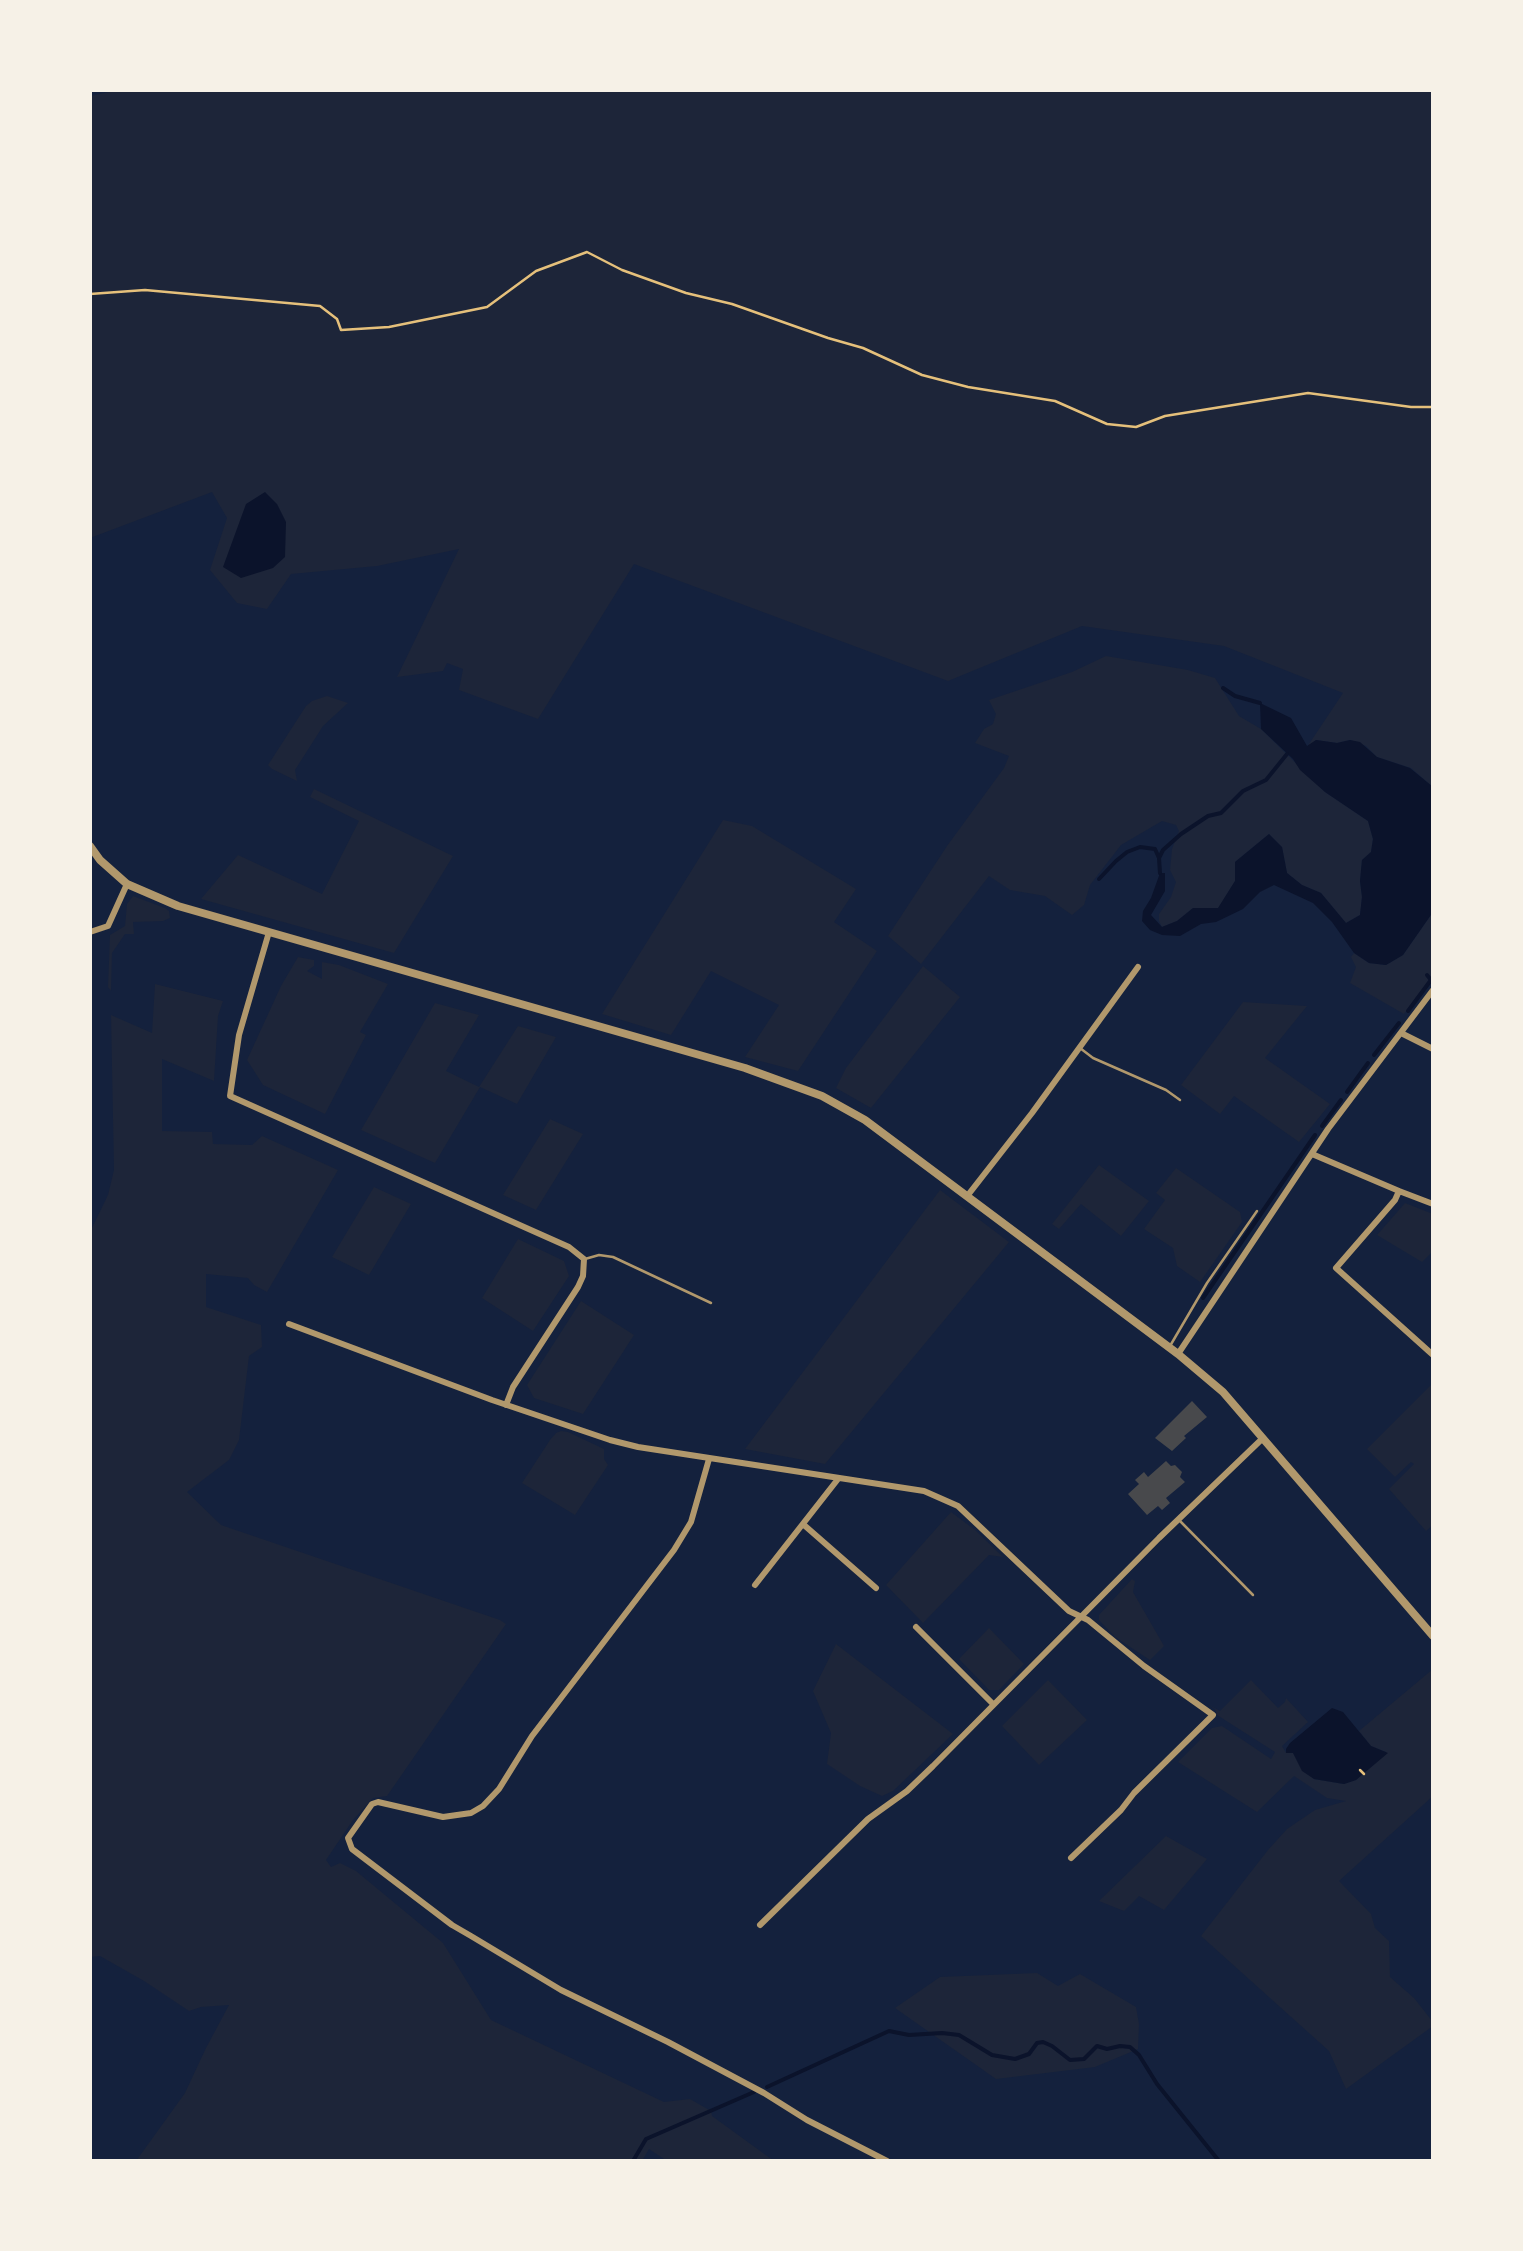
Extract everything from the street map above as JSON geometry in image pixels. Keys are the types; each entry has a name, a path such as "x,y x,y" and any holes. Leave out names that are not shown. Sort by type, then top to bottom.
{"street":[{"path":"90,846 127,884 178,906 745,1068 804,1088 866,1120 1169,1347 1223,1392 1433,1636"},
{"path":"90,932 108,926 127,884"},
{"path":"269,932 239,1036 230,1096 570,1246 584,1259 584,1276 513,1387 506,1405"},
{"path":"968,1195 1138,967"},
{"path":"1178,1354 1312,1154 1433,990"},
{"path":"1400,1033 1433,1049"},
{"path":"1312,1154 1433,1204"},
{"path":"1399,1191 1336,1268 1433,1354"},
{"path":"289,1324 506,1405 638,1448 924,1492 958,1506 1069,1610 1213,1715 1070,1858"},
{"path":"760,1925 868,1820 907,1791 1263,1438"},
{"path":"709,1458 691,1522 674,1550 483,1806 471,1813 444,1817 378,1802 372,1804 348,1838 352,1849 452,1925 561,1990 684,2050 887,2161"},
{"path":"755,1585 839,1478"},
{"path":"804,1525 876,1588"},
{"path":"916,1627 993,1704"}],"lane":[{"path":"1078,1048 1180,1100"},
{"path":"1169,1347 1207,1282 1257,1212"},
{"path":"584,1259 614,1257 711,1303"},
{"path":"1178,1520 1252,1595"}],"path":[{"path":"90,294 145,290 320,306 337,319 341,330 389,327 487,307 536,271 587,252 686,294 732,304 863,348 922,375 1055,401 1106,424 1136,428 1165,416 1308,393 1433,407"}],"shaded area":[{"path":"119,90 1433,90 1433,787 1411,768 1377,757 1366,746 1350,740 1316,740 1307,747 1343,693 1224,646 1082,626 948,681 634,564 538,719 459,690 463,669 447,663 443,671 397,677 459,549 377,566 291,574 267,609 237,603 210,570 227,518 212,492 90,538 90,96"},
{"path":"265,492 286,522 285,557 273,568 241,578 223,567 246,504"},
{"path":"1106,656 1215,678 1239,716 1261,729 1325,792 1368,821 1373,839 1371,852 1362,860 1360,915 1346,923 1321,893 1287,873 1282,847 1269,834 1235,862 1235,881 1218,909 1193,908 1162,927 1159,914 1176,882 1170,870 1179,831 1176,825 1162,821 1121,845 1090,885 1084,905 1072,915 1045,896 1010,890 989,876 921,964 888,936 1004,768 1009,756 975,743 984,729 993,724 996,714 989,700 1072,672"},
{"path":"327,696 348,703 323,726 295,770 297,781 272,769 268,765 306,706"},
{"path":"1260,703 1291,718 1307,746 1316,740 1360,742 1377,757 1410,768 1433,787 1433,912 1403,955 1386,965 1369,963 1354,953 1313,903 1274,885 1260,892 1243,909 1180,936 1162,935 1142,921 1160,873 1165,873 1165,891 1151,915 1162,927 1193,908 1218,908 1235,881 1235,862 1269,834 1282,847 1287,873 1321,893 1346,923 1360,915 1362,860 1371,852 1373,839 1368,821 1325,792 1261,729"},
{"path":"314,789 453,856 394,953 201,899 238,855 322,894 359,821 310,797"},
{"path":"723,820 752,826 856,889 834,922 877,951 798,1071 745,1057 779,1005 711,971 671,1035 602,1014"},
{"path":"133,896 165,908 170,918 133,922 134,934 125,934 112,953 111,991 110,935 125,926 127,904"},
{"path":"1433,912 1432,976 1404,1014 1350,983 1356,967 1351,957 1354,953 1369,963 1386,965 1403,955"},
{"path":"298,957 314,960 314,966 307,971 322,979 322,962 388,984 360,1032 366,1035 325,1114 263,1085 247,1060"},
{"path":"923,966 960,997 871,1108 836,1088 846,1068"},
{"path":"155,984 223,1001 218,1016 214,1081 162,1059 162,1131 212,1132 213,1144 252,1145 262,1136 338,1170 267,1292 248,1278 206,1274 206,1307 261,1325 262,1347 249,1356 239,1440 229,1460 187,1492 221,1525 506,1624 387,1796 373,1798 326,1860 331,1867 340,1863 356,1871 443,1943 491,2020 664,2102 690,2099 774,2161 667,2161 649,2149 642,2161 136,2161 185,2093 229,2005 189,2011 100,1956 90,1957 90,1232 108,1195 114,1170 111,1015 152,1033"},
{"path":"1243,1002 1307,1006 1265,1058 1330,1104 1299,1142 1234,1096 1220,1114 1181,1085"},
{"path":"435,1003 479,1015 446,1071 479,1087 518,1026 556,1037 517,1104 480,1087 435,1163 361,1130"},
{"path":"550,1119 583,1134 536,1210 503,1195"},
{"path":"1099,1165 1149,1201 1121,1236 1081,1204 1059,1229 1052,1224"},
{"path":"1176,1168 1240,1212 1242,1222 1200,1282 1177,1266 1173,1248 1144,1229 1165,1200 1156,1193"},
{"path":"374,1187 411,1204 369,1275 332,1257"},
{"path":"940,1190 1009,1242 825,1464 745,1449"},
{"path":"1405,1203 1433,1214 1433,1251 1422,1262 1377,1235"},
{"path":"518,1239 564,1261 569,1276 533,1331 482,1298"},
{"path":"581,1301 634,1335 583,1414 534,1398 527,1385"},
{"path":"1433,1383 1433,1525 1426,1531 1389,1489 1414,1464 1411,1462 1395,1477 1367,1449"},
{"path":"561,1431 604,1449 608,1465 575,1515 522,1483 550,1440"},
{"path":"951,1512 1003,1557 989,1555 923,1623 886,1585"},
{"path":"1132,1579 1133,1592 1164,1646 1150,1660 1115,1637 1099,1620 1099,1615"},
{"path":"989,1628 1024,1664 999,1690 989,1690 959,1659"},
{"path":"836,1644 953,1734 893,1791 882,1796 827,1764 831,1733 813,1691"},
{"path":"1433,1669 1433,1796 1339,1881 1371,1914 1375,1928 1389,1941 1390,1977 1414,1998 1433,2026 1346,2089 1329,2051 1201,1936 1287,1829 1315,1810 1346,1801 1327,1798 1294,1776 1257,1812 1178,1762 1212,1728 1222,1726 1271,1759 1275,1752 1217,1715 1207,1704 1220,1711 1251,1680 1278,1708 1286,1698 1308,1722 1282,1746 1286,1753 1293,1753 1314,1779 1344,1784 1356,1780 1386,1752 1371,1746 1359,1731"},
{"path":"1048,1680 1087,1720 1039,1765 1002,1726"},
{"path":"1332,1708 1343,1712 1371,1746 1388,1753 1356,1780 1344,1784 1314,1779 1302,1771 1293,1753 1286,1753 1290,1743"},
{"path":"1166,1836 1207,1859 1164,1910 1139,1896 1124,1911 1099,1901"},
{"path":"1037,1973 1058,1986 1080,1974 1136,2007 1138,2049 1095,2067 996,2079 895,2008 940,1977"}],"building":[{"path":"1192,1401 1207,1417 1172,1451 1155,1438"},
{"path":"1166,1461 1182,1472 1180,1477 1185,1482 1166,1498 1170,1503 1162,1510 1158,1506 1147,1515 1128,1494 1139,1484 1135,1480 1144,1472 1148,1477"}],"waterway":[{"path":"1223,688 1260,703"},
{"path":"1159,858 1181,834 1208,816 1221,813 1243,791 1266,780 1287,754"},
{"path":"1099,879 1127,852 1140,847 1155,849 1160,873"},
{"path":"1408,1011 1431,980 1427,975"},
{"path":"1374,1055 1399,1023"},
{"path":"1347,1092 1368,1063"},
{"path":"1322,1126 1341,1100"},
{"path":"1203,1298 1315,1135"},
{"path":"767,2087 889,2031 959,2035 992,2055 1015,2059 1043,2042 1070,2060 1084,2059 1097,2046 1130,2047 1219,2161"},
{"path":"633,2161 646,2139 754,2092"}]}
